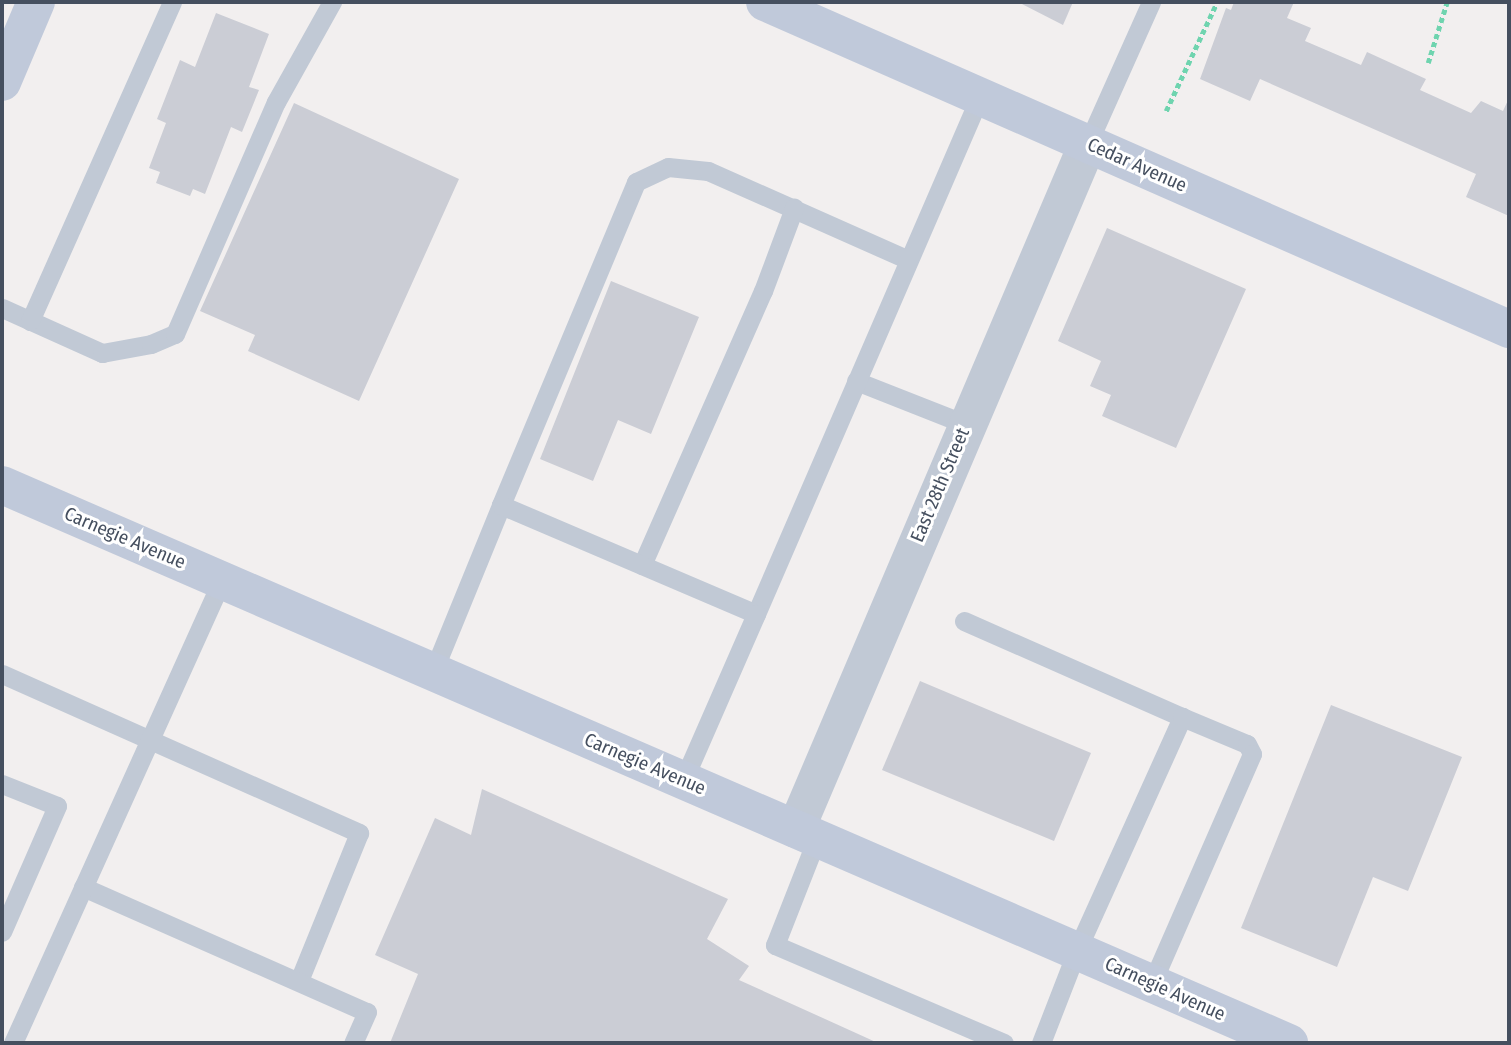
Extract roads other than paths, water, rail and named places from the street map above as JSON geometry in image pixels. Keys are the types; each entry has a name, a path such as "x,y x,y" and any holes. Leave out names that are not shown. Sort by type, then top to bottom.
{"main road":[{"path":"2,82 36,2"},
{"name":"Cedar Avenue","path":"765,2 1508,327"},
{"name":"Carnegie Avenue","path":"2,485 1289,1043"}],"street":[{"name":"East 28th Street","path":"807,833 965,424 1088,143"}],"lane":[{"path":"30,321 172,2"},
{"path":"2,308 102,353 151,344 175,334 276,102 332,2"},
{"path":"1088,143 1151,2"},
{"path":"684,781 907,259 980,96"},
{"path":"433,673 636,182 668,167 708,171 907,259"},
{"path":"642,565 763,291 794,208"},
{"path":"856,381 965,424"},
{"path":"501,505 756,614"},
{"path":"13,1043 222,580"},
{"path":"964,621 1247,744 1252,754 1152,983"},
{"path":"2,674 359,833 299,981"},
{"path":"1041,1043 1077,950 1182,717"},
{"path":"2,784 57,806 2,932"},
{"path":"807,833 775,944 1004,1043"},
{"path":"83,887 367,1012 353,1043"}]}
